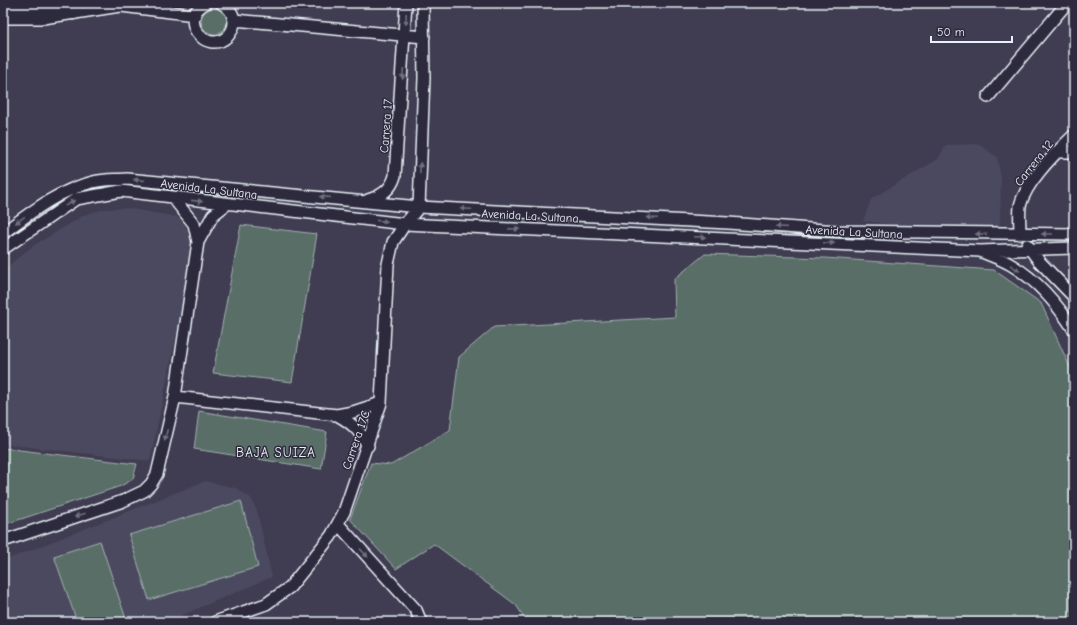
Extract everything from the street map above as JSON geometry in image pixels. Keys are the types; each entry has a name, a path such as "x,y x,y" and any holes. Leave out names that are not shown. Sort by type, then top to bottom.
{"main road":[{"path":"3,6 74,12"}],"street":[{"path":"95,3 195,15"},
{"path":"206,3 200,6 193,22 196,32 200,36 216,42 226,38 233,28 234,20 231,11 221,3"},
{"name":"Carrera 17","path":"363,201 381,195 385,192 391,186 395,176 406,3"},
{"path":"419,207 424,78 423,3"},
{"path":"988,97 1067,3"},
{"path":"3,18 43,18 120,6"},
{"path":"234,20 405,35 424,42"},
{"name":"Carrera 12","path":"1020,234 1020,208 1027,189 1057,152 1074,135"},
{"path":"1057,152 1074,152"},
{"name":"Avenida La Sultana","path":"3,233 47,201 72,188 95,181 127,179 419,207 720,222 838,231 1074,234"},
{"name":"Avenida La Sultana","path":"3,249 76,199 121,191 405,224 946,249 980,250 1074,248"},
{"path":"174,198 194,224 198,242"},
{"path":"3,541 123,501 144,491 152,484 157,474 175,398 198,242 213,215 227,204"},
{"name":"Carrera 17C","path":"215,622 266,604 290,587 331,536 344,512 368,446 381,403 388,264 393,242 419,207"},
{"path":"946,249 947,233"},
{"path":"1020,234 1030,249 1074,297"},
{"path":"980,250 1013,266 1038,286 1060,307 1074,330"},
{"path":"175,398 337,415 353,412 381,403"},
{"path":"337,415 350,422 361,433 368,446"},
{"path":"338,524 416,610 421,622"}],"shaded area":[{"path":"979,144 997,157 1001,178 1000,228 931,228 863,221 871,199 938,159 946,145"},
{"path":"127,208 177,217 184,223 192,239 193,247 191,264 150,461 3,444 3,270 31,247 86,214 105,209"},
{"path":"205,481 236,488 251,498 257,511 272,577 166,622 3,622 3,561"}],"green space":[{"path":"214,8 223,12 227,21 223,30 214,34 205,30 201,21 205,12"},
{"path":"241,225 317,234 292,382 213,373"},
{"path":"705,254 825,258 994,270 1041,303 1074,376 1074,622 527,622 516,605 434,544 396,569 350,519 371,463 391,465 450,430 459,357 494,327 675,317 674,279"},
{"path":"199,411 327,432 321,469 194,449"},
{"path":"3,448 137,464 133,479 121,486 3,525"},
{"path":"241,501 258,567 149,600 129,535"},
{"path":"100,541 127,622 77,622 54,556"}],"district":[{"name":"BAJA SUIZA","path":"276,452"}]}
